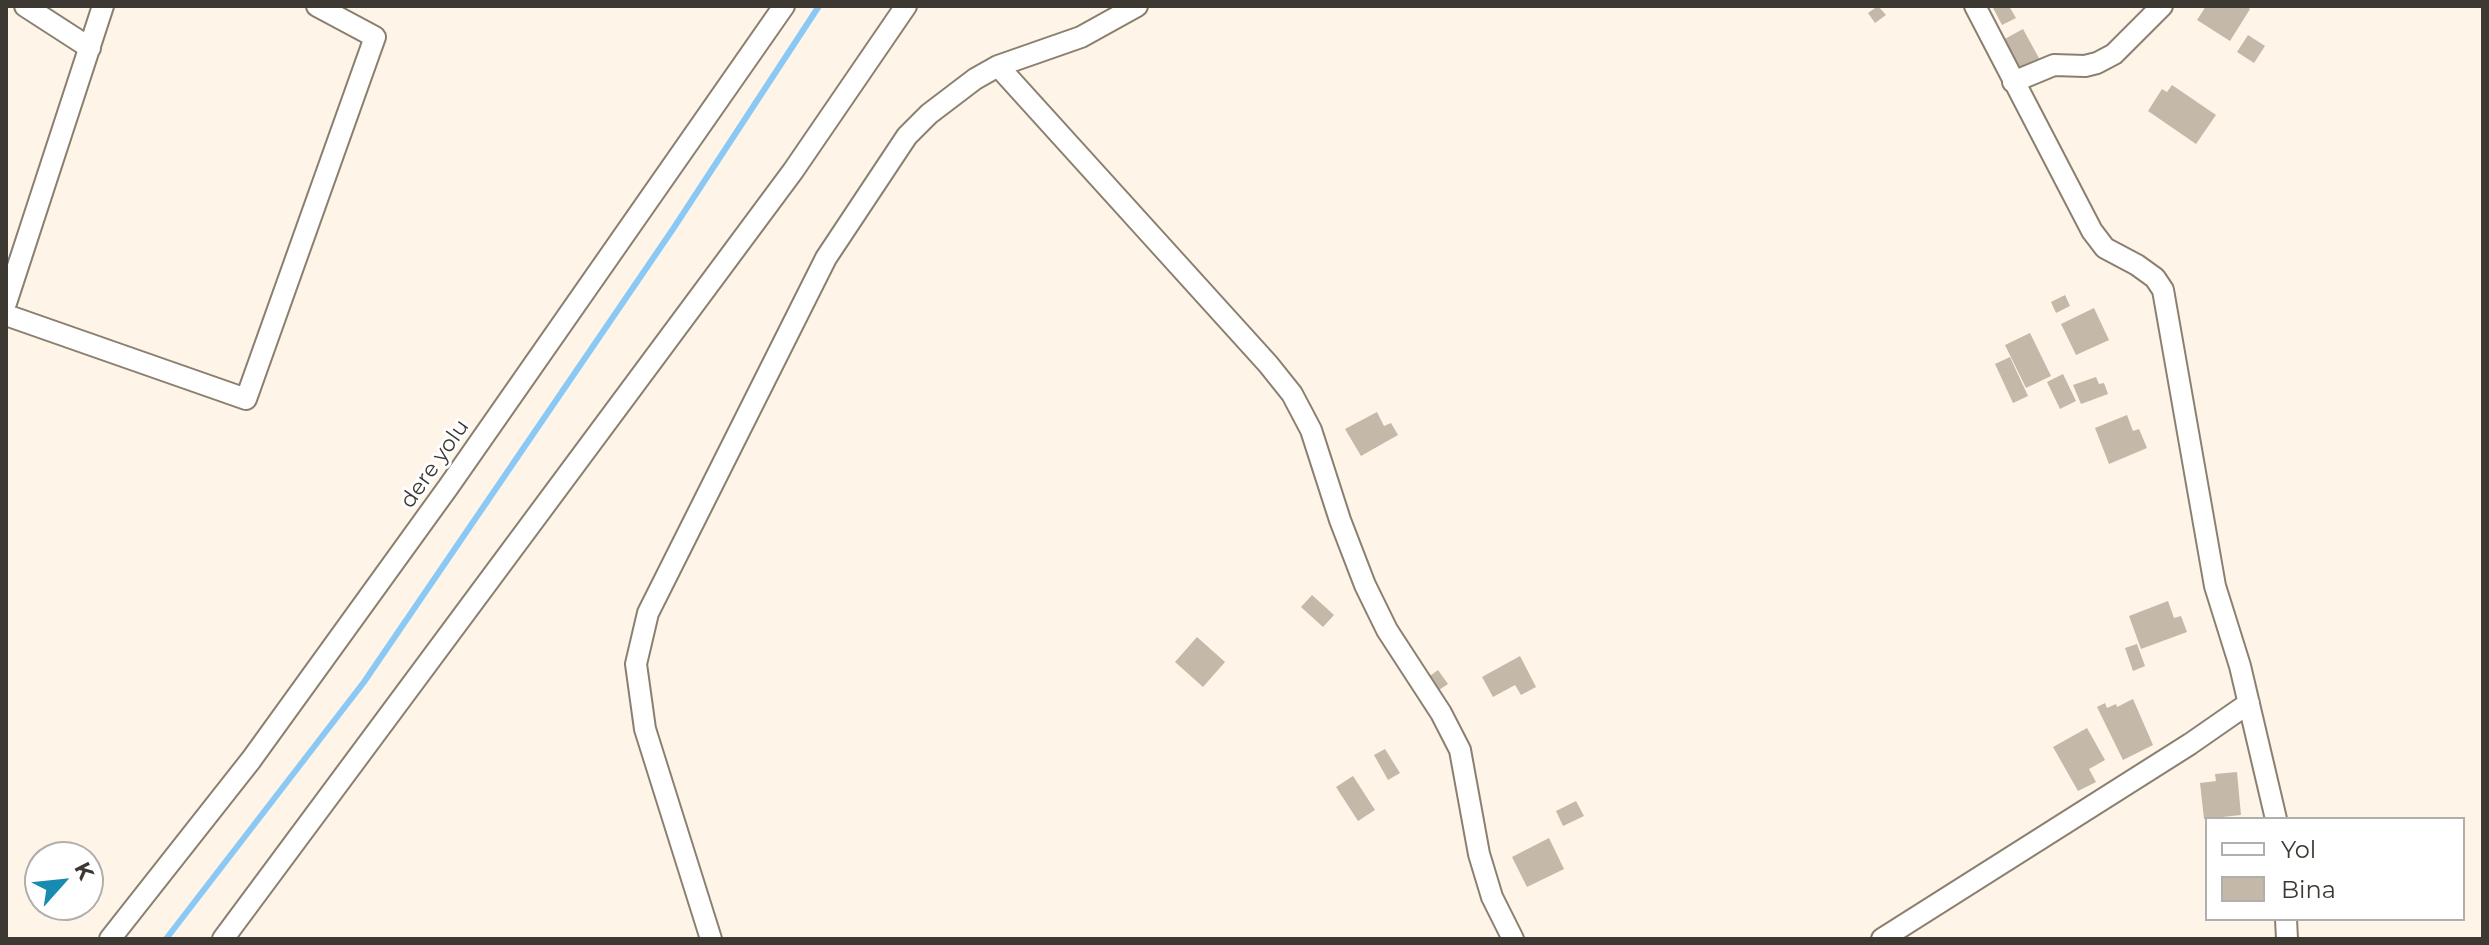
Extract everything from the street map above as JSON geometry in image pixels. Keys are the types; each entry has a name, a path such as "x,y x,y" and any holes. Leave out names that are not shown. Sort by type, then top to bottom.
{"street":[{"path":"25,6 90,48"},
{"path":"6,303 103,6"},
{"path":"6,315 246,399 375,37 317,6"},
{"name":"dere yolu","path":"110,939 251,760 440,498 784,6"},
{"path":"223,939 793,171 906,6"},
{"path":"711,939 645,729 636,664 648,613 799,309 841,234 907,136 955,93 998,66 1081,37 1137,6"},
{"path":"1975,6 2092,231 2105,248 2155,278 2163,290 2215,586 2249,703 2276,817"},
{"path":"2013,82 2054,65 2085,66 2105,59 2114,54 2162,6"},
{"path":"998,66 1292,394 1311,430 1365,585 1387,630 1441,713 1460,750 1479,854 1492,897 1513,939"},
{"path":"1882,939 2190,744 2249,703"}],"building":[{"path":"1878,6 1886,15 1875,23 1868,13"},
{"path":"1992,6 2009,6 2016,18 2002,25"},
{"path":"2206,6 2246,6 2250,9 2230,41 2197,20"},
{"path":"2023,29 2040,60 2019,72 2001,41"},
{"path":"2248,35 2265,46 2254,63 2237,52"},
{"path":"2172,85 2216,115 2196,144 2148,111 2162,89 2167,92"},
{"path":"2065,295 2070,306 2056,313 2051,302"},
{"path":"2094,308 2109,340 2076,355 2061,324"},
{"path":"2030,333 2051,376 2026,388 2005,345"},
{"path":"2010,357 2028,396 2013,403 1995,364"},
{"path":"2063,374 2076,401 2060,409 2047,382"},
{"path":"2096,377 2099,384 2104,383 2108,394 2081,404 2073,385"},
{"path":"1377,412 1384,426 1391,423 1398,435 1361,456 1345,429"},
{"path":"2127,415 2133,431 2139,429 2147,448 2109,464 2095,428"},
{"path":"1312,595 1334,615 1323,627 1301,607"},
{"path":"2168,601 2174,618 2181,616 2187,632 2141,649 2129,616"},
{"path":"1197,637 1225,662 1203,687 1175,662"},
{"path":"2137,644 2145,666 2133,671 2125,648"},
{"path":"1520,656 1536,687 1521,695 1515,685 1493,697 1482,677"},
{"path":"1438,670 1448,684 1433,694 1423,681"},
{"path":"2133,699 2153,745 2123,760 2097,707 2105,703 2107,708 2116,704 2117,707"},
{"path":"2087,728 2105,760 2089,769 2096,782 2078,791 2053,747"},
{"path":"1385,749 1400,773 1388,780 1374,755"},
{"path":"2237,772 2241,815 2204,819 2200,783 2216,781 2215,774"},
{"path":"1353,776 1375,810 1358,821 1336,787"},
{"path":"1576,801 1584,816 1563,826 1556,811"},
{"path":"1549,838 1564,869 1527,887 1512,857"}],"waterway":[{"path":"166,939 364,682 673,229 819,6"}]}
